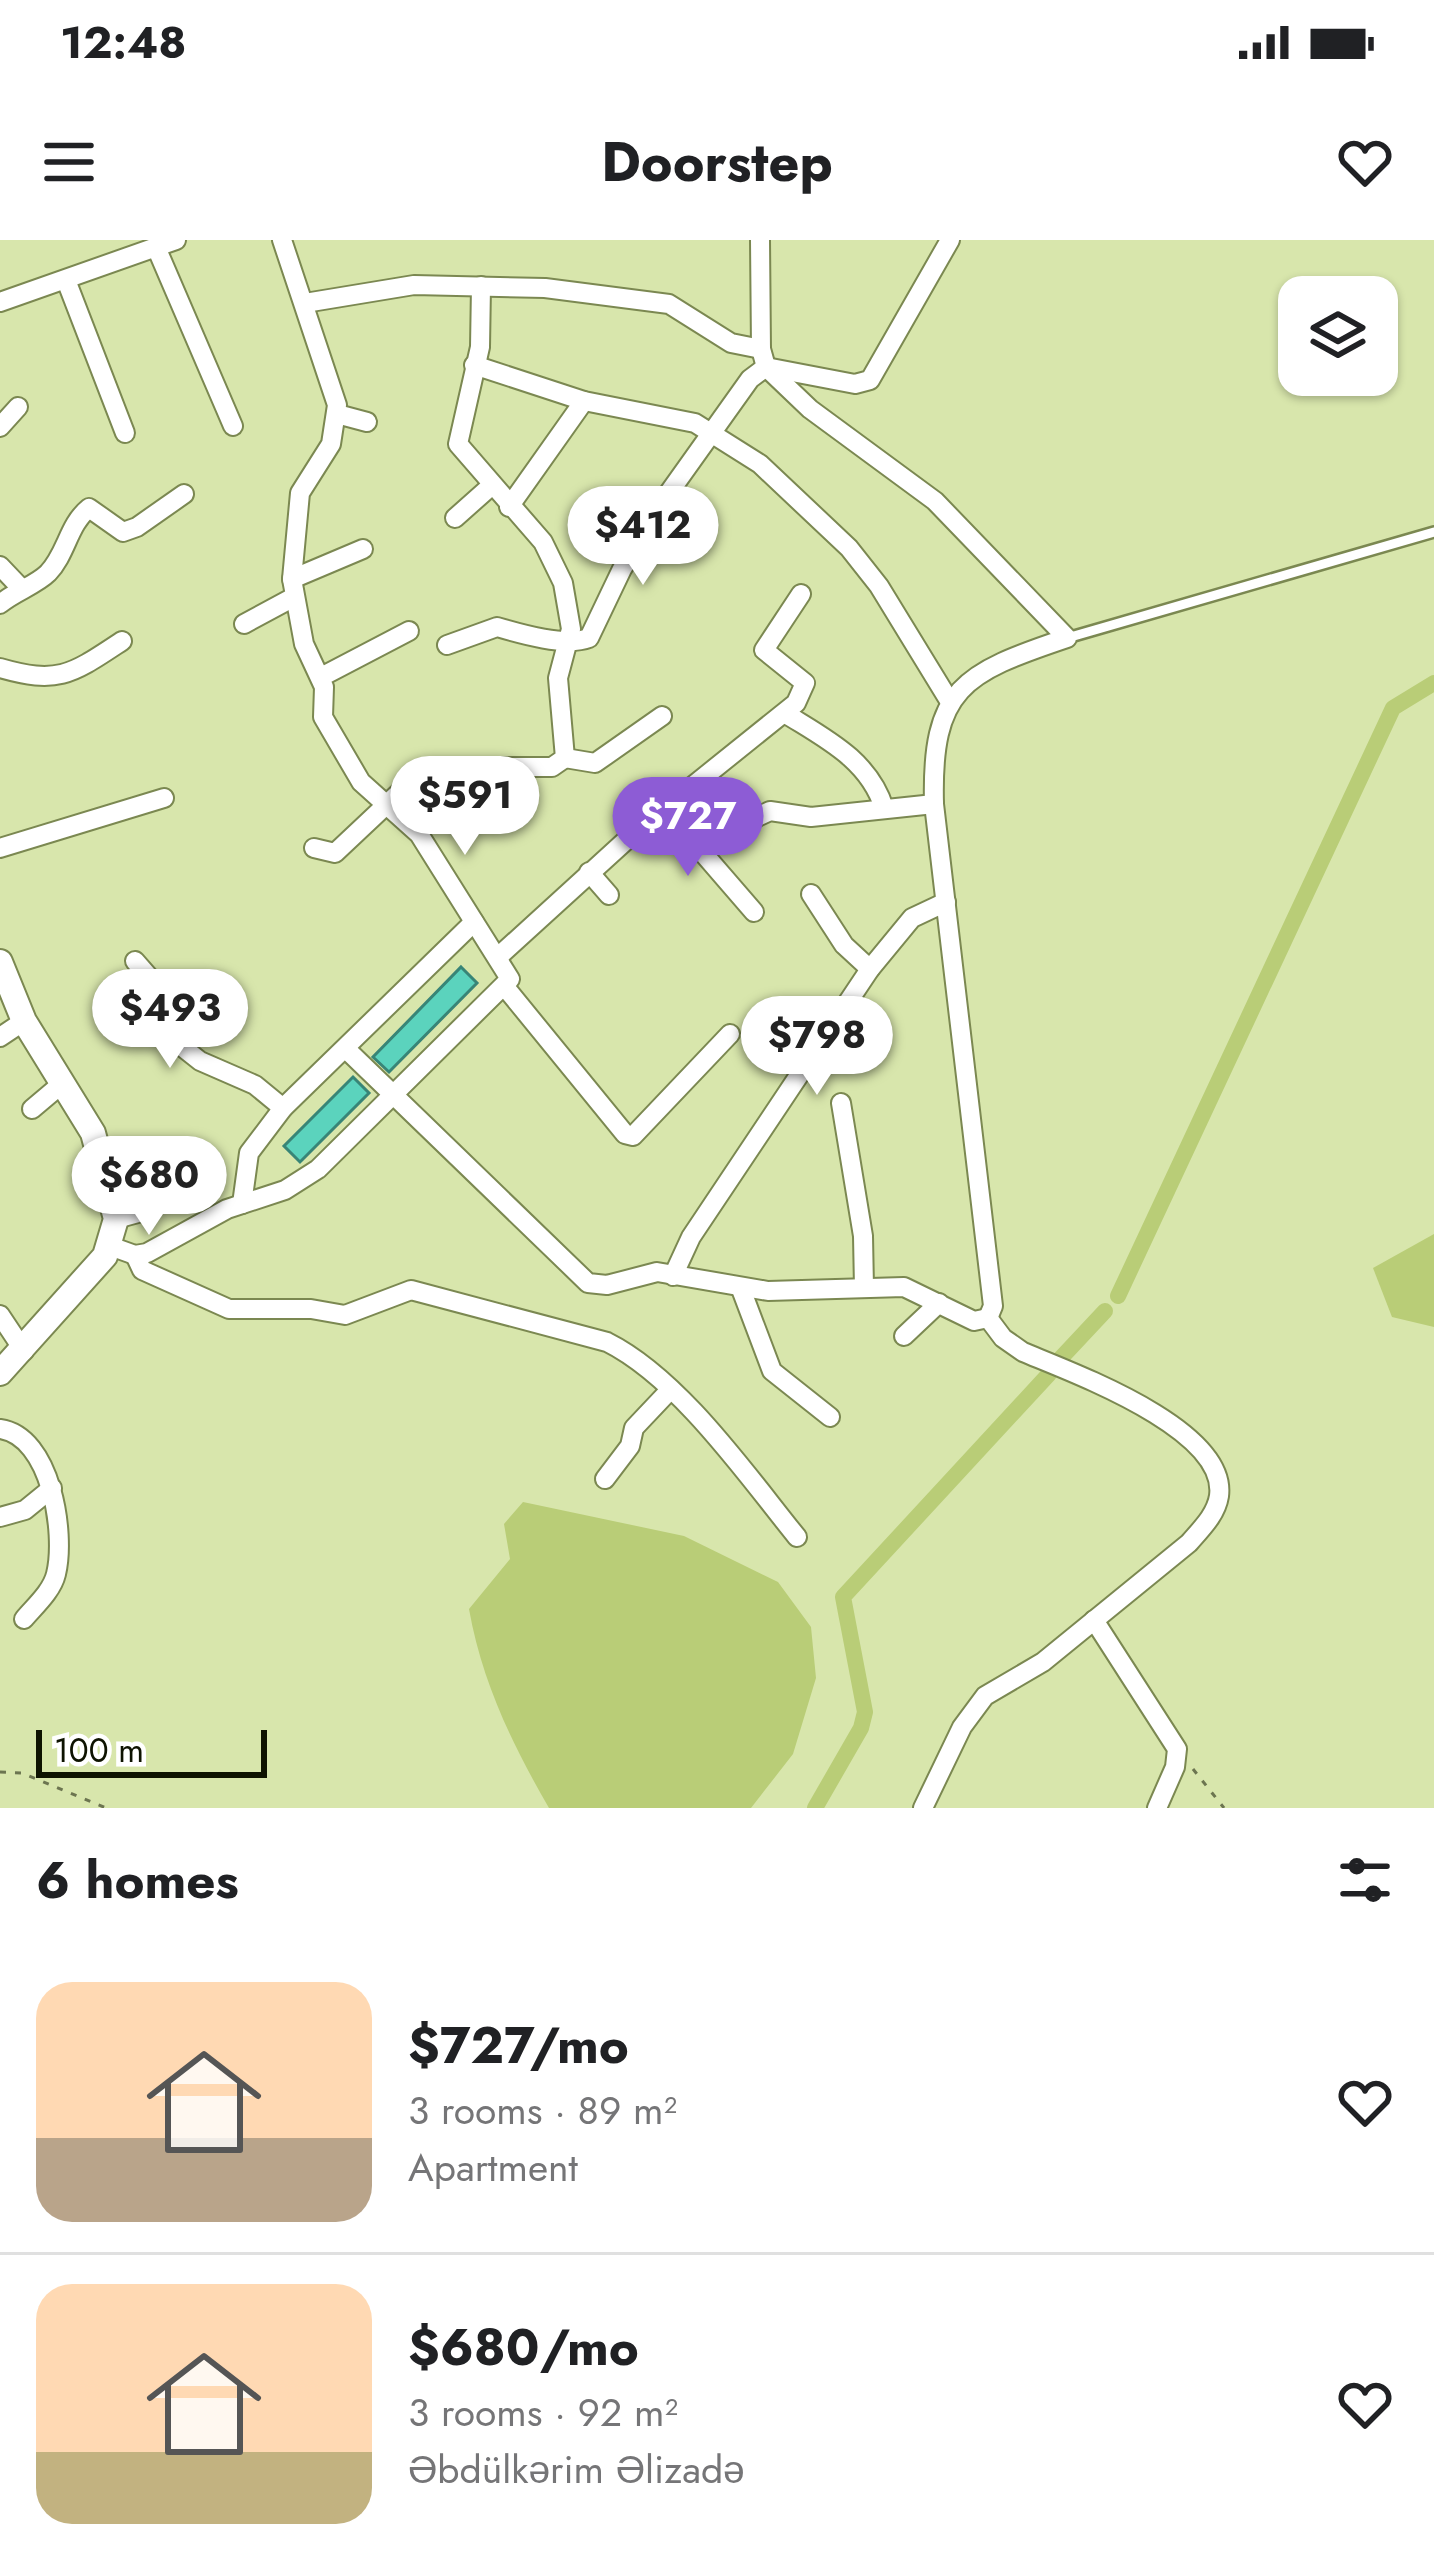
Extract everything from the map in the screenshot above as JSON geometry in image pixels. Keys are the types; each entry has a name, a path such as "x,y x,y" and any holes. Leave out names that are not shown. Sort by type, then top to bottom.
{"street":[{"path":"0,302 176,240"},
{"path":"110,1246 135,1255 161,1247 242,1204 285,1190 318,1169 505,987 508,971 419,834 361,782 326,728 321,677 304,644 293,588 300,494 332,444 337,414 335,393 282,240"},
{"path":"446,644 497,627 518,637 581,642 596,630 622,569 764,358 760,240"},
{"path":"305,303 390,287 481,286 545,288 669,304 730,343 764,358 855,384 869,380 950,240"},
{"path":"156,247 233,426"},
{"path":"66,280 125,433"},
{"path":"481,286 481,332 458,444 552,559 569,603 569,641 558,678 565,758"},
{"path":"764,358 810,409 935,501 1067,638 989,668 950,702 936,731 934,804 993,1306 988,1318"},
{"path":"474,365 584,401 674,418 714,431 790,489 850,548 879,586 950,702"},
{"path":"509,507 584,401"},
{"path":"0,427 18,407"},
{"path":"337,414 367,422"},
{"path":"455,518 491,486"},
{"path":"0,604 20,587 46,576 77,518 89,508 123,532 184,494"},
{"path":"244,624 293,588 363,549"},
{"path":"0,566 20,587"},
{"path":"499,956 589,872 785,714 805,683 764,650 801,594"},
{"path":"321,677 409,631"},
{"path":"0,668 54,679 75,672 122,641"},
{"path":"785,714 854,759 873,780 884,808"},
{"path":"314,848 335,854 406,784 432,770 552,767 565,758 595,763 662,716"},
{"path":"0,848 164,798"},
{"path":"695,846 770,811 800,818 934,804"},
{"path":"665,809 754,912"},
{"path":"589,872 609,896"},
{"path":"812,894 844,945 870,969"},
{"path":"674,1276 692,1237 870,969 913,918 946,902"},
{"path":"242,1204 249,1154 283,1108 474,922"},
{"path":"135,961 163,993 176,1042 200,1061 255,1085 283,1108"},
{"path":"0,962 24,1021 93,1132 116,1219 110,1246 24,1351 0,1373"},
{"path":"505,987 625,1134 633,1136 730,1034"},
{"path":"0,1037 24,1021"},
{"path":"346,1048 481,1176 574,1275 597,1286 649,1272 741,1289 904,1287 974,1321 988,1318"},
{"path":"32,1109 64,1082"},
{"path":"841,1103 863,1236 864,1288"},
{"path":"116,1219 138,1213 155,1199"},
{"path":"135,1255 142,1270 230,1309 345,1315 411,1290 607,1342 634,1358 670,1391 796,1537"},
{"path":"741,1289 772,1371 830,1417"},
{"path":"904,1336 939,1303"},
{"path":"0,1315 24,1351"},
{"path":"923,1808 962,1727 985,1696 1043,1662 1094,1620 1207,1523 1219,1498 1218,1481 1200,1447 1167,1420 1024,1352 1003,1338 988,1318"},
{"path":"604,1479 630,1446 634,1428 670,1391"},
{"path":"0,1429 19,1435 52,1488 59,1525 52,1584 24,1619"},
{"path":"0,1517 25,1510 52,1488"},
{"path":"1094,1620 1177,1749 1175,1767 1157,1808"}],"lane":[{"path":"1067,638 1434,532"}],"path":[{"path":"1177,1749 1224,1808"},
{"path":"0,1772 22,1773 106,1808"}],"shaded area":[{"path":"1434,1234 1434,1327 1392,1317 1373,1268"},
{"path":"523,1502 684,1536 778,1582 811,1627 816,1678 793,1754 751,1808 549,1808 500,1712 469,1609 510,1559 504,1524"}],"building":[{"path":"461,967 477,983 389,1072 373,1057"},
{"path":"353,1077 369,1093 300,1162 284,1146"}],"waterway":[{"path":"1118,1296 1393,708 1434,683"},
{"path":"1061,1358 1105,1311"},
{"path":"815,1808 861,1728 865,1712 843,1597 1049,1374"}]}
